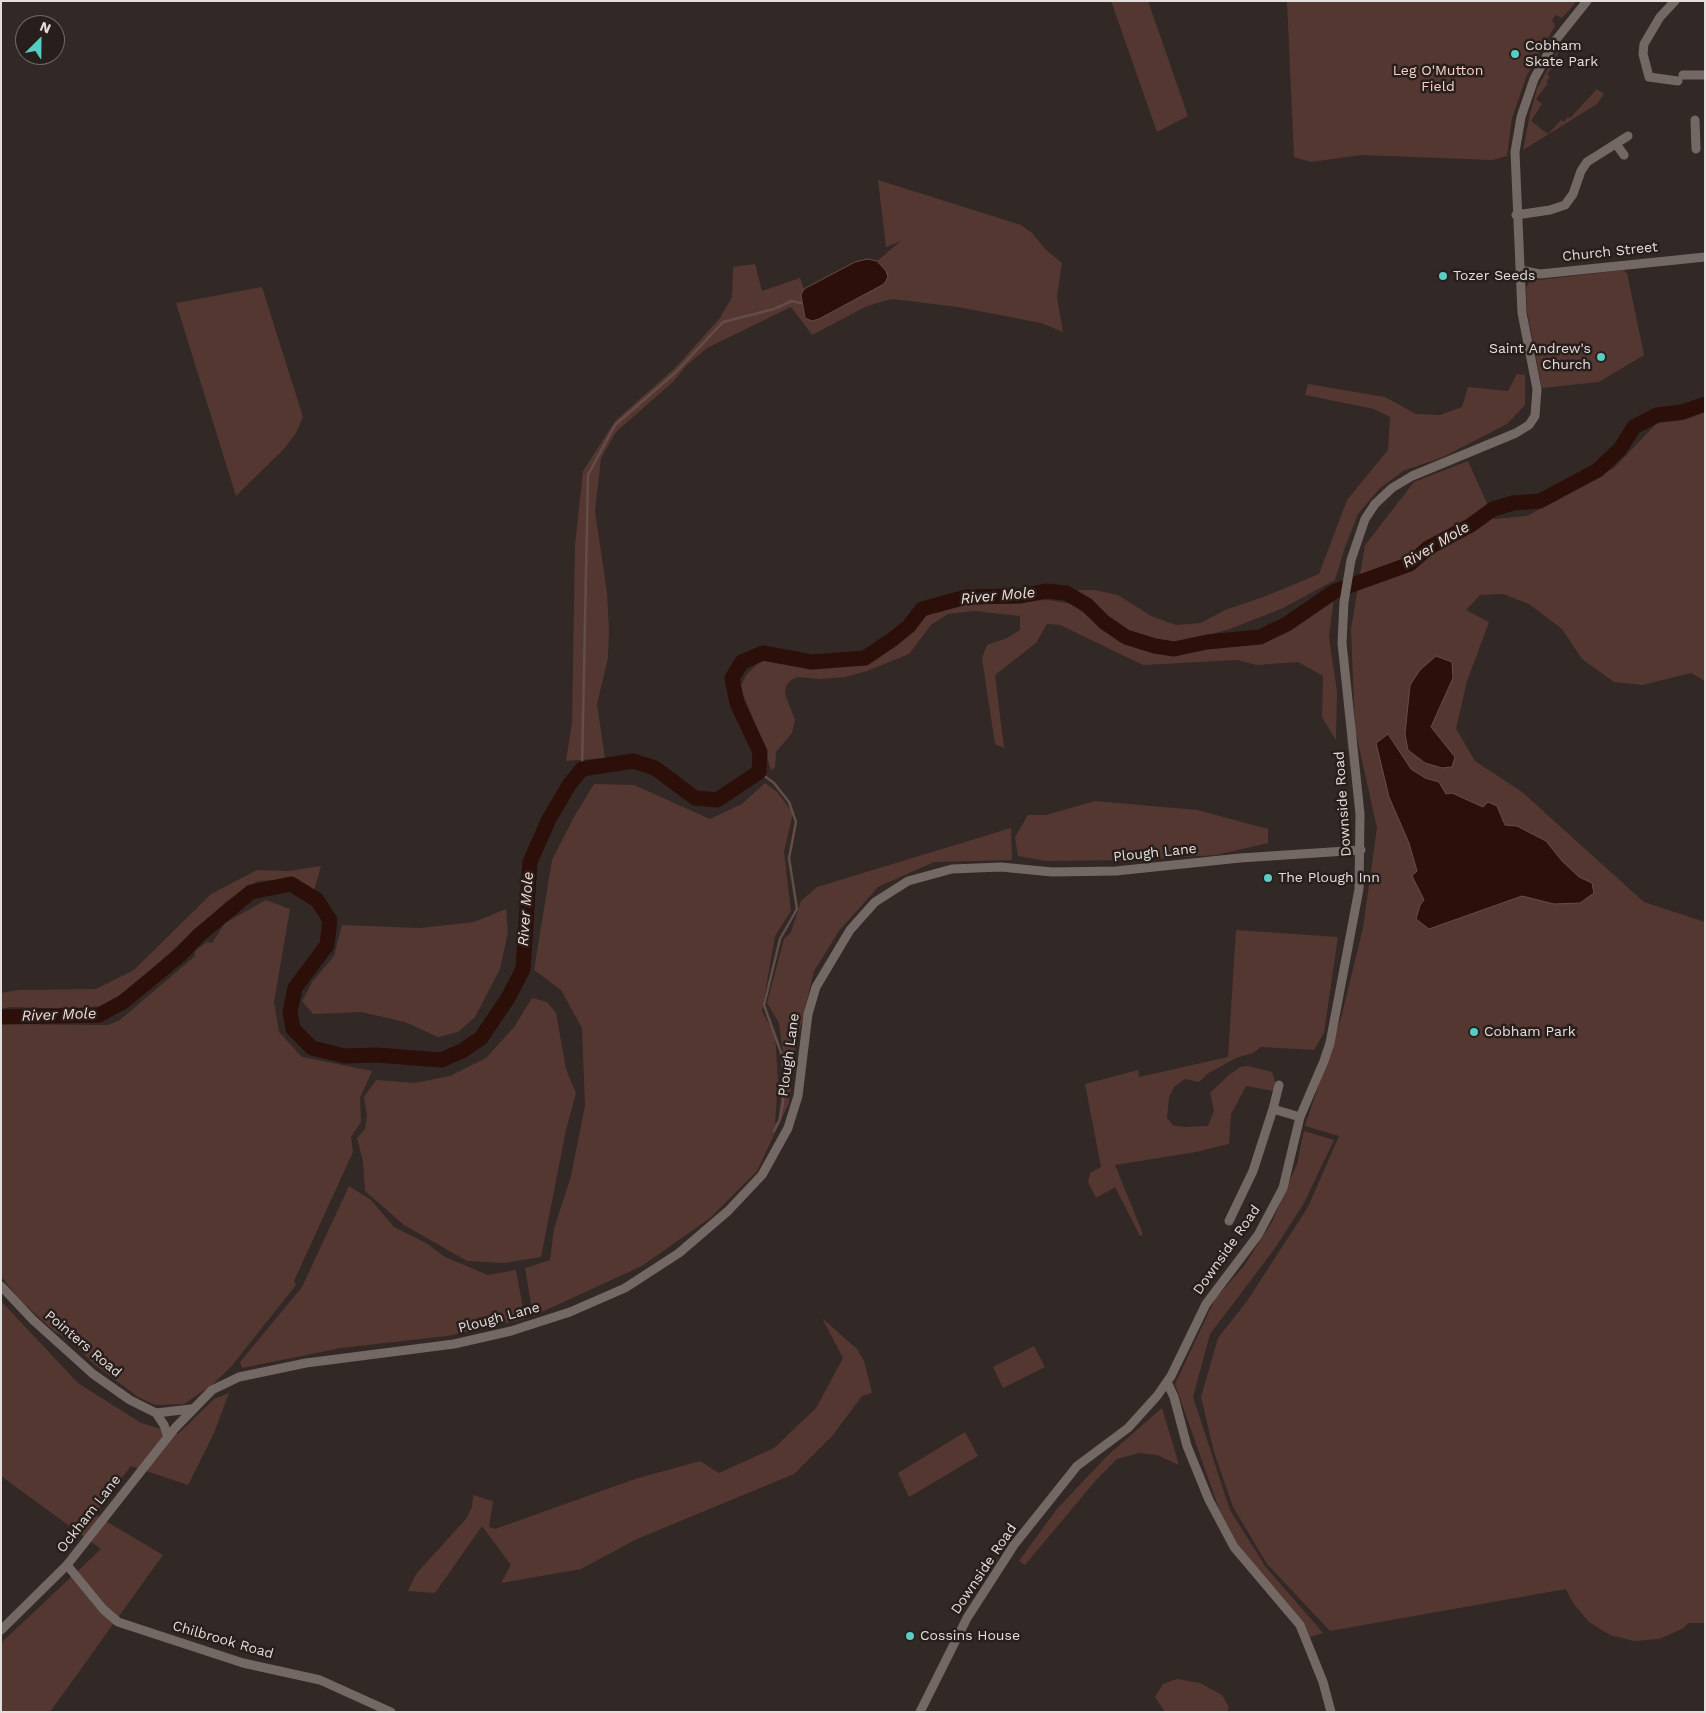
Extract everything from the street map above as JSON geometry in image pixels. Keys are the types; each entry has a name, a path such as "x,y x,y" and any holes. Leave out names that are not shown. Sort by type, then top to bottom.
{"street":[{"name":"Downside Road","path":"920,1712 967,1618 1014,1545 1076,1466 1136,1421 1167,1382 1206,1304 1258,1235 1276,1204 1287,1173 1300,1117 1330,1043 1356,914 1361,850 1360,814 1342,656 1344,602 1355,545 1370,510 1398,483 1516,433 1532,421 1536,411 1537,389 1522,313 1514,159 1526,98 1534,79 1555,41 1587,1"},
{"path":"1674,1 1660,17 1644,44 1643,54 1649,77 1680,78 1705,75"},
{"path":"1696,120 1700,136 1696,149"},
{"path":"1516,215 1550,210 1565,205 1573,194 1581,171 1587,162 1628,136"},
{"path":"1616,144 1624,155"},
{"name":"Church Street","path":"1520,270 1540,274 1705,257"},
{"name":"Plough Lane","path":"191,1409 212,1390 239,1377 306,1363 454,1344 511,1331 570,1312 625,1288 679,1253 728,1210 762,1175 788,1128 798,1096 808,1014 816,987 850,930 875,902 908,881 952,869 1001,867 1052,872 1116,871 1228,859 1361,850"},
{"path":"1229,1221 1253,1171 1279,1085"},
{"path":"1273,1109 1300,1117"},
{"name":"Pointers Road","path":"1,1286 33,1320 93,1374 130,1400 156,1412 191,1409"},
{"path":"1167,1382 1174,1397 1187,1446 1209,1500 1234,1547 1300,1624 1323,1682 1331,1712"},
{"name":"Ockham Lane","path":"1,1630 67,1565 191,1409"},
{"path":"156,1412 164,1425 168,1437"},
{"name":"Chilbrook Road","path":"67,1565 103,1608 118,1622 243,1663 320,1680 391,1712"}],"green space":[{"path":"1111,1 1148,1 1188,116 1157,132"},
{"name":"Leg O'Mutton Field","path":"1287,1 1577,1 1562,18 1556,15 1552,20 1555,26 1527,75 1512,118 1507,156 1492,160 1361,155 1311,162 1294,157"},
{"path":"1567,38 1553,62 1555,64 1547,74 1550,77 1546,82 1548,83 1536,99 1542,104 1531,121 1548,134 1561,120 1564,122 1568,117 1570,118 1597,89 1604,94 1597,104 1523,150 1537,89 1556,53"},
{"path":"878,180 1021,225 1032,233 1046,250 1062,263 1057,297 1063,332 1041,323 958,307 892,299 867,306 812,335 791,307 707,348 686,366 674,381 616,432 601,458 595,511 607,593 609,630 608,658 597,704 605,758 566,761 572,723 575,545 583,471 616,420 675,368 720,318 732,297 733,267 755,264 762,291 800,278 804,289 801,295 805,318 812,321 855,299 886,271 877,261 901,241 886,247"},
{"path":"1623,270 1627,273 1644,355 1599,382 1542,388 1527,311 1526,288 1530,281"},
{"path":"262,287 303,417 296,433 283,450 236,496 176,303"},
{"path":"1517,374 1525,375 1525,405 1507,424 1443,457 1403,471 1379,489 1358,514 1335,580 1283,608 1230,629 1171,645 1145,640 1125,633 1077,590 1095,590 1118,595 1151,616 1176,625 1201,623 1225,610 1266,596 1319,574 1347,500 1388,450 1390,417 1374,409 1305,395 1308,384 1385,397 1416,414 1440,415 1462,407 1468,387 1508,391"},
{"path":"1705,412 1705,681 1691,673 1642,685 1614,682 1582,659 1562,629 1529,604 1503,594 1480,595 1466,610 1489,622 1467,681 1456,729 1475,761 1522,792 1644,902 1705,922 1705,1623 1689,1623 1682,1629 1659,1639 1634,1641 1610,1635 1589,1622 1573,1603 1566,1589 1330,1631 1267,1564 1233,1507 1214,1452 1201,1397 1218,1338 1247,1301 1308,1207 1339,1136 1305,1126 1341,1018 1363,928 1377,828 1355,729 1351,629 1365,545 1414,482 1468,461 1494,519 1527,516 1614,468 1657,423 1685,420"},
{"path":"1334,597 1329,637 1337,691 1336,740 1322,717 1323,676 1298,662 1257,665 1237,660 1143,665 1060,625 1047,624 1036,643 995,675 1004,748 995,744 982,658 987,645 1007,638 1020,630 1020,616 974,611 948,614 931,625 909,654 867,671 845,677 820,679 798,677 791,680 786,686 785,694 795,720 792,733 776,752 775,768 771,770 761,738 740,687 747,674 762,660 860,665 893,646 923,614 946,607 979,603 1048,600 1072,604 1112,635 1142,647 1173,654 1204,647 1266,641 1304,621"},
{"path":"765,783 777,792 793,813 784,852 791,911 775,936 762,1011 775,1035 778,1080 775,1124 778,1121 785,1068 779,1023 767,1003 784,939 791,932 801,901 817,887 1011,828 1012,860 934,862 878,887 839,931 814,971 796,1045 789,1103 757,1171 710,1218 642,1266 533,1316 525,1268 550,1260 554,1229 571,1176 585,1106 582,1028 561,990 534,970 552,860 574,817 594,784 634,785 710,819 742,804"},
{"path":"1095,801 1197,810 1268,829 1268,843 1216,855 1134,860 1045,861 1018,856 1015,837 1028,815 1046,815"},
{"path":"321,866 314,891 294,879 257,881 228,900 125,993 102,1006 68,1009 10,1007 1,1009 1,993 18,990 96,989 134,970 211,894 257,870 289,871"},
{"path":"266,900 290,909 274,1002 279,1032 302,1057 372,1071 360,1098 361,1122 351,1137 353,1152 294,1281 296,1285 230,1368 212,1385 184,1404 155,1405 138,1397 94,1364 70,1340 55,1332 18,1298 1,1276 1,1024 108,1025 120,1020 195,956 195,951 207,942 212,943 225,923"},
{"path":"506,909 508,932 500,969 475,1017 458,1032 438,1037 405,1022 361,1012 313,1014 302,1001 313,981 334,956 342,925 420,928 474,922"},
{"path":"1236,930 1338,937 1324,1033 1314,1050 1261,1047 1253,1053 1236,1058 1207,1074 1199,1082 1185,1079 1174,1087 1169,1097 1167,1118 1173,1125 1184,1127 1208,1126 1214,1111 1210,1093 1240,1067 1248,1066 1272,1072 1276,1084 1273,1091 1246,1086 1231,1114 1229,1144 1196,1152 1115,1165 1143,1234 1140,1236 1115,1187 1096,1198 1088,1182 1090,1173 1101,1167 1085,1084 1138,1070 1139,1077 1228,1057"},
{"path":"532,998 547,1002 556,1013 566,1069 576,1093 566,1130 541,1257 504,1263 467,1261 404,1225 365,1191 363,1161 357,1138 365,1129 367,1115 364,1097 376,1080 414,1083 450,1076 486,1058 514,1027"},
{"path":"1304,1131 1334,1140 1303,1205 1273,1251 1210,1334 1193,1397 1230,1510 1265,1566 1323,1633 1310,1637 1305,1626 1238,1546 1219,1509 1175,1384 1215,1299 1244,1266 1272,1222 1297,1164"},
{"path":"349,1186 371,1200 394,1227 426,1243 445,1257 488,1275 516,1270 525,1319 447,1336 341,1348 242,1368 240,1362 302,1287"},
{"path":"1,1301 78,1383 141,1423 178,1434 214,1399 229,1393 214,1433 188,1485 131,1466 94,1514 163,1555 50,1712 1,1712 1,1643 101,1549 1,1476"},
{"path":"822,1318 857,1349 864,1361 872,1393 862,1396 833,1435 794,1474 637,1539 581,1569 501,1583 511,1565 482,1526 435,1593 408,1591 416,1574 466,1519 472,1507 473,1495 493,1501 489,1527 495,1529 635,1479 700,1461 719,1473 774,1448 816,1408 843,1358"},
{"path":"1034,1346 1045,1367 1003,1388 993,1367"},
{"path":"1162,1408 1179,1465 1157,1455 1139,1453 1117,1459 1097,1479 1025,1565 1019,1561 1056,1510 1107,1456"},
{"path":"965,1432 978,1456 909,1497 898,1473"},
{"path":"1177,1679 1200,1683 1222,1695 1229,1707 1227,1712 1165,1712 1155,1697 1163,1684"}],"shaded area":[{"path":"867,259 877,261 886,271 888,277 884,284 819,319 812,321 805,318 801,295 804,289 855,262"},
{"path":"1436,656 1452,662 1453,678 1431,727 1455,757 1452,767 1442,768 1425,763 1408,750 1405,734 1410,685 1420,670"},
{"path":"1388,734 1411,769 1425,778 1439,782 1446,794 1452,793 1483,807 1488,802 1497,806 1505,825 1517,826 1546,841 1562,861 1579,877 1592,883 1594,893 1580,903 1554,904 1522,896 1429,929 1416,919 1420,905 1424,900 1412,876 1417,871 1409,843 1389,797 1376,743"}],"waterway":[{"path":"582,769 588,475 615,425 676,372 723,322 774,309 792,301 801,303"},
{"name":"River Mole","path":"1,1017 99,1015 123,1002 179,956 199,935 251,892 291,884 317,900 330,920 327,945 295,988 290,1012 293,1029 312,1048 345,1056 377,1055 441,1060 462,1051 481,1038 508,998 523,969 530,862 549,819 569,785 582,769 633,761 655,768 695,798 717,800 759,772 760,752 737,703 732,678 742,662 763,653 812,662 865,658 909,626 922,609 966,597 1021,596 1046,591 1066,593 1087,605 1104,622 1126,637 1155,646 1174,649 1207,642 1260,637 1287,624 1335,591 1410,564 1428,548 1471,525 1493,509 1513,503 1540,501 1598,470 1620,449 1634,427 1657,415 1682,412 1705,404"},
{"path":"759,772 774,783 789,802 796,822 789,858 797,909 780,939 764,1005 783,1058 783,1102 780,1119 774,1131"}],"place":[{"name":"Cobham Skate Park","path":"1515,54"},
{"name":"Tozer Seeds","path":"1443,276"},
{"name":"Saint Andrew's Church","path":"1601,357"},
{"name":"The Plough Inn","path":"1268,878"},
{"name":"Cobham Park","path":"1474,1032"},
{"name":"Cossins House","path":"910,1636"}]}
